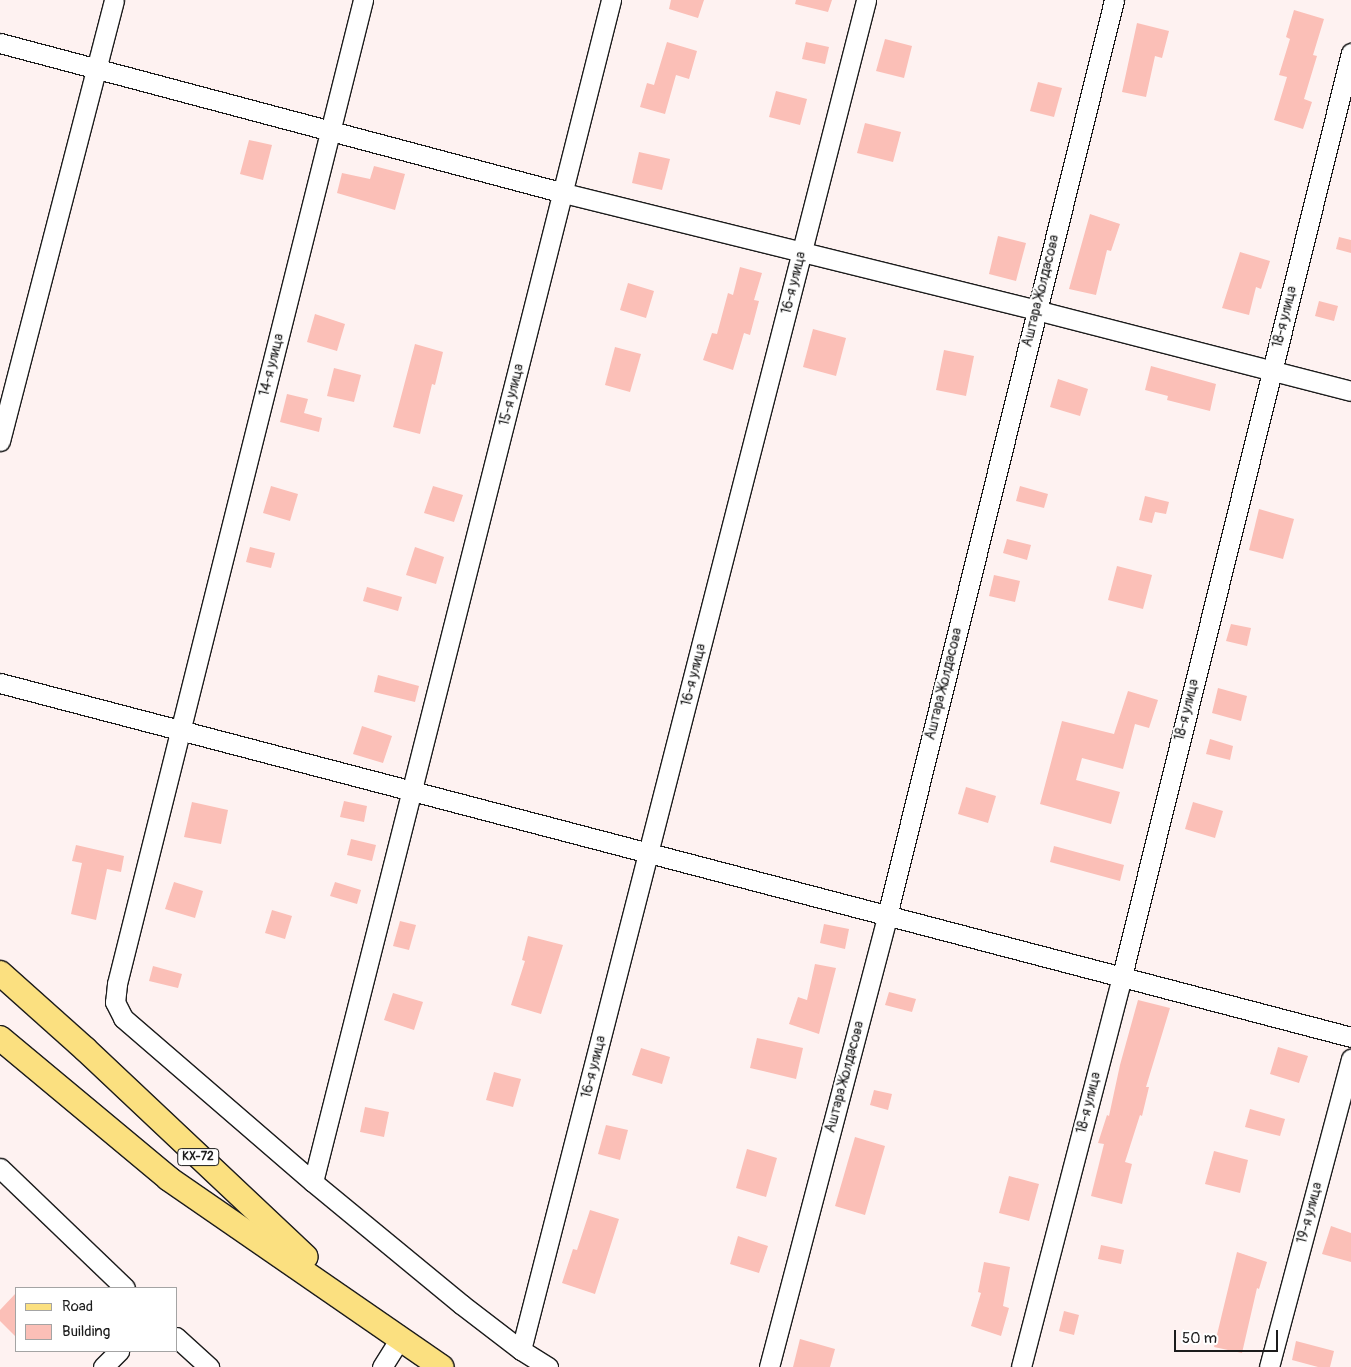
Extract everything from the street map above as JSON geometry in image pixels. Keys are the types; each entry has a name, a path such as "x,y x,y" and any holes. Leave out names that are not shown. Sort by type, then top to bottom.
{"main road":[{"name":"КХ-72","path":"0,973 86,1049 279,1234 400,1338"},
{"name":"КХ-72","path":"0,1038 169,1179 442,1367"}],"street":[{"path":"0,441 114,0"},
{"name":"14-я улица","path":"363,0 117,984 115,1002 123,1018 313,1182 461,1304 521,1350 548,1367"},
{"name":"15-я улица","path":"313,1182 410,789 564,193 611,0"},
{"name":"16-я улица","path":"521,1350 866,0"},
{"name":"Аштара Жолдасова","path":"770,1367 887,916 1114,0"},
{"path":"0,43 564,193 1036,310 1351,391"},
{"name":"18-я улица","path":"1021,1367 1122,976 1351,52"},
{"path":"0,683 1351,1037"},
{"name":"19-я улица","path":"1269,1367 1351,1059"},
{"path":"0,1168 124,1287"},
{"path":"382,1367 400,1338"},
{"path":"178,1339 208,1367"},
{"path":"103,1367 118,1352"}],"building":[{"path":"671,0 704,0 698,18 669,9"},
{"path":"796,0 832,0 828,12 795,4"},
{"path":"1294,10 1324,19 1313,55 1317,56 1304,99 1312,102 1303,129 1274,120 1287,77 1279,75 1290,39 1286,37"},
{"path":"1137,23 1169,31 1162,58 1155,56 1146,97 1122,92"},
{"path":"885,39 912,46 904,78 876,71"},
{"path":"667,42 697,51 689,79 676,75 665,114 640,107 647,83 654,85"},
{"path":"806,42 829,47 825,64 802,59"},
{"path":"1038,82 1062,88 1054,117 1030,111"},
{"path":"776,91 807,99 800,125 769,117"},
{"path":"865,123 901,132 893,162 857,153"},
{"path":"249,140 272,145 263,180 240,174"},
{"path":"639,152 670,159 662,190 632,183"},
{"path":"374,166 405,174 395,210 337,193 342,173 370,179"},
{"path":"1090,214 1120,224 1111,251 1107,250 1096,295 1069,289"},
{"path":"998,236 1026,243 1016,281 989,274"},
{"path":"1339,237 1351,240 1351,253 1336,249"},
{"path":"1240,252 1270,261 1261,289 1256,287 1249,315 1222,308"},
{"path":"740,267 762,273 754,300 759,301 750,335 744,333 733,370 703,360 712,333 717,334 728,293 733,295"},
{"path":"628,283 654,291 646,318 620,310"},
{"path":"1319,301 1338,306 1334,321 1315,316"},
{"path":"315,314 345,324 337,351 307,342"},
{"path":"813,329 846,338 836,376 803,367"},
{"path":"415,344 443,352 435,385 432,384 420,434 393,427"},
{"path":"615,347 641,354 630,392 605,385"},
{"path":"944,350 974,356 966,396 936,390"},
{"path":"1151,366 1216,384 1210,411 1167,400 1168,396 1145,390"},
{"path":"334,368 361,375 354,402 327,396"},
{"path":"1058,379 1088,389 1080,416 1050,407"},
{"path":"287,394 308,399 304,413 322,418 319,432 280,422"},
{"path":"271,486 298,494 290,521 263,513"},
{"path":"433,486 463,495 454,522 424,513"},
{"path":"1020,486 1048,494 1044,508 1016,501"},
{"path":"1145,496 1169,502 1166,514 1155,512 1152,523 1139,520"},
{"path":"1259,509 1294,519 1283,559 1249,550"},
{"path":"1007,539 1031,545 1027,560 1003,553"},
{"path":"250,547 275,553 271,568 246,562"},
{"path":"415,547 444,557 436,584 406,575"},
{"path":"1117,566 1152,575 1143,609 1108,600"},
{"path":"994,575 1020,581 1015,602 989,596"},
{"path":"367,587 402,597 398,611 363,601"},
{"path":"1231,624 1251,628 1247,646 1226,641"},
{"path":"378,675 419,686 415,702 374,692"},
{"path":"1218,688 1247,696 1241,721 1212,713"},
{"path":"1128,691 1158,700 1149,728 1135,724 1123,769 1082,758 1076,780 1120,792 1111,824 1040,804 1062,721 1114,734"},
{"path":"362,726 392,736 383,763 353,754"},
{"path":"1210,739 1233,746 1230,760 1206,754"},
{"path":"966,787 996,796 988,823 958,814"},
{"path":"344,801 367,806 364,822 340,817"},
{"path":"192,802 228,810 221,844 184,837"},
{"path":"1193,802 1223,811 1215,838 1185,829"},
{"path":"351,839 376,845 372,861 347,855"},
{"path":"76,845 124,856 121,872 107,869 96,920 71,914 82,863 72,861"},
{"path":"1054,846 1124,865 1120,881 1050,862"},
{"path":"174,882 203,891 195,918 165,909"},
{"path":"335,882 361,890 357,904 330,896"},
{"path":"272,910 292,916 285,939 265,933"},
{"path":"400,921 416,925 409,950 393,946"},
{"path":"824,924 849,929 845,949 820,943"},
{"path":"528,936 563,945 541,1014 511,1005 525,961 522,960"},
{"path":"815,964 836,968 819,1034 789,1024 798,997 807,1000"},
{"path":"153,966 182,974 178,988 149,981"},
{"path":"889,992 916,999 912,1012 885,1005"},
{"path":"393,993 423,1002 414,1030 384,1020"},
{"path":"1138,1000 1170,1008 1146,1087 1149,1087 1142,1116 1140,1115 1125,1162 1132,1164 1122,1204 1091,1196 1104,1144 1098,1143 1107,1115 1109,1116 1120,1065"},
{"path":"757,1038 803,1048 796,1079 750,1068"},
{"path":"1278,1047 1308,1056 1299,1083 1270,1074"},
{"path":"641,1048 670,1057 662,1084 632,1075"},
{"path":"494,1072 521,1079 513,1107 486,1100"},
{"path":"874,1090 892,1094 888,1110 870,1105"},
{"path":"365,1107 389,1112 384,1137 360,1132"},
{"path":"1250,1109 1285,1119 1280,1136 1245,1127"},
{"path":"606,1125 628,1130 620,1160 598,1154"},
{"path":"855,1137 885,1146 865,1215 835,1206"},
{"path":"747,1149 777,1158 766,1197 736,1188"},
{"path":"1214,1151 1248,1160 1240,1193 1205,1184"},
{"path":"1009,1176 1039,1184 1029,1221 999,1213"},
{"path":"590,1210 619,1219 595,1294 562,1283 573,1249 577,1250"},
{"path":"1331,1226 1351,1233 1351,1262 1322,1254"},
{"path":"738,1236 768,1246 759,1273 730,1264"},
{"path":"1101,1245 1124,1250 1121,1264 1098,1259"},
{"path":"1237,1252 1267,1262 1259,1289 1257,1288 1242,1353 1214,1347"},
{"path":"984,1262 1010,1267 1003,1306 1009,1308 1001,1336 971,1326 981,1293 978,1292"},
{"path":"15,1294 15,1336 0,1321 0,1310"},
{"path":"1064,1311 1079,1315 1074,1335 1059,1331"},
{"path":"800,1339 835,1349 830,1367 793,1367"},
{"path":"1296,1341 1334,1351 1330,1367 1318,1367 1292,1360"}]}
